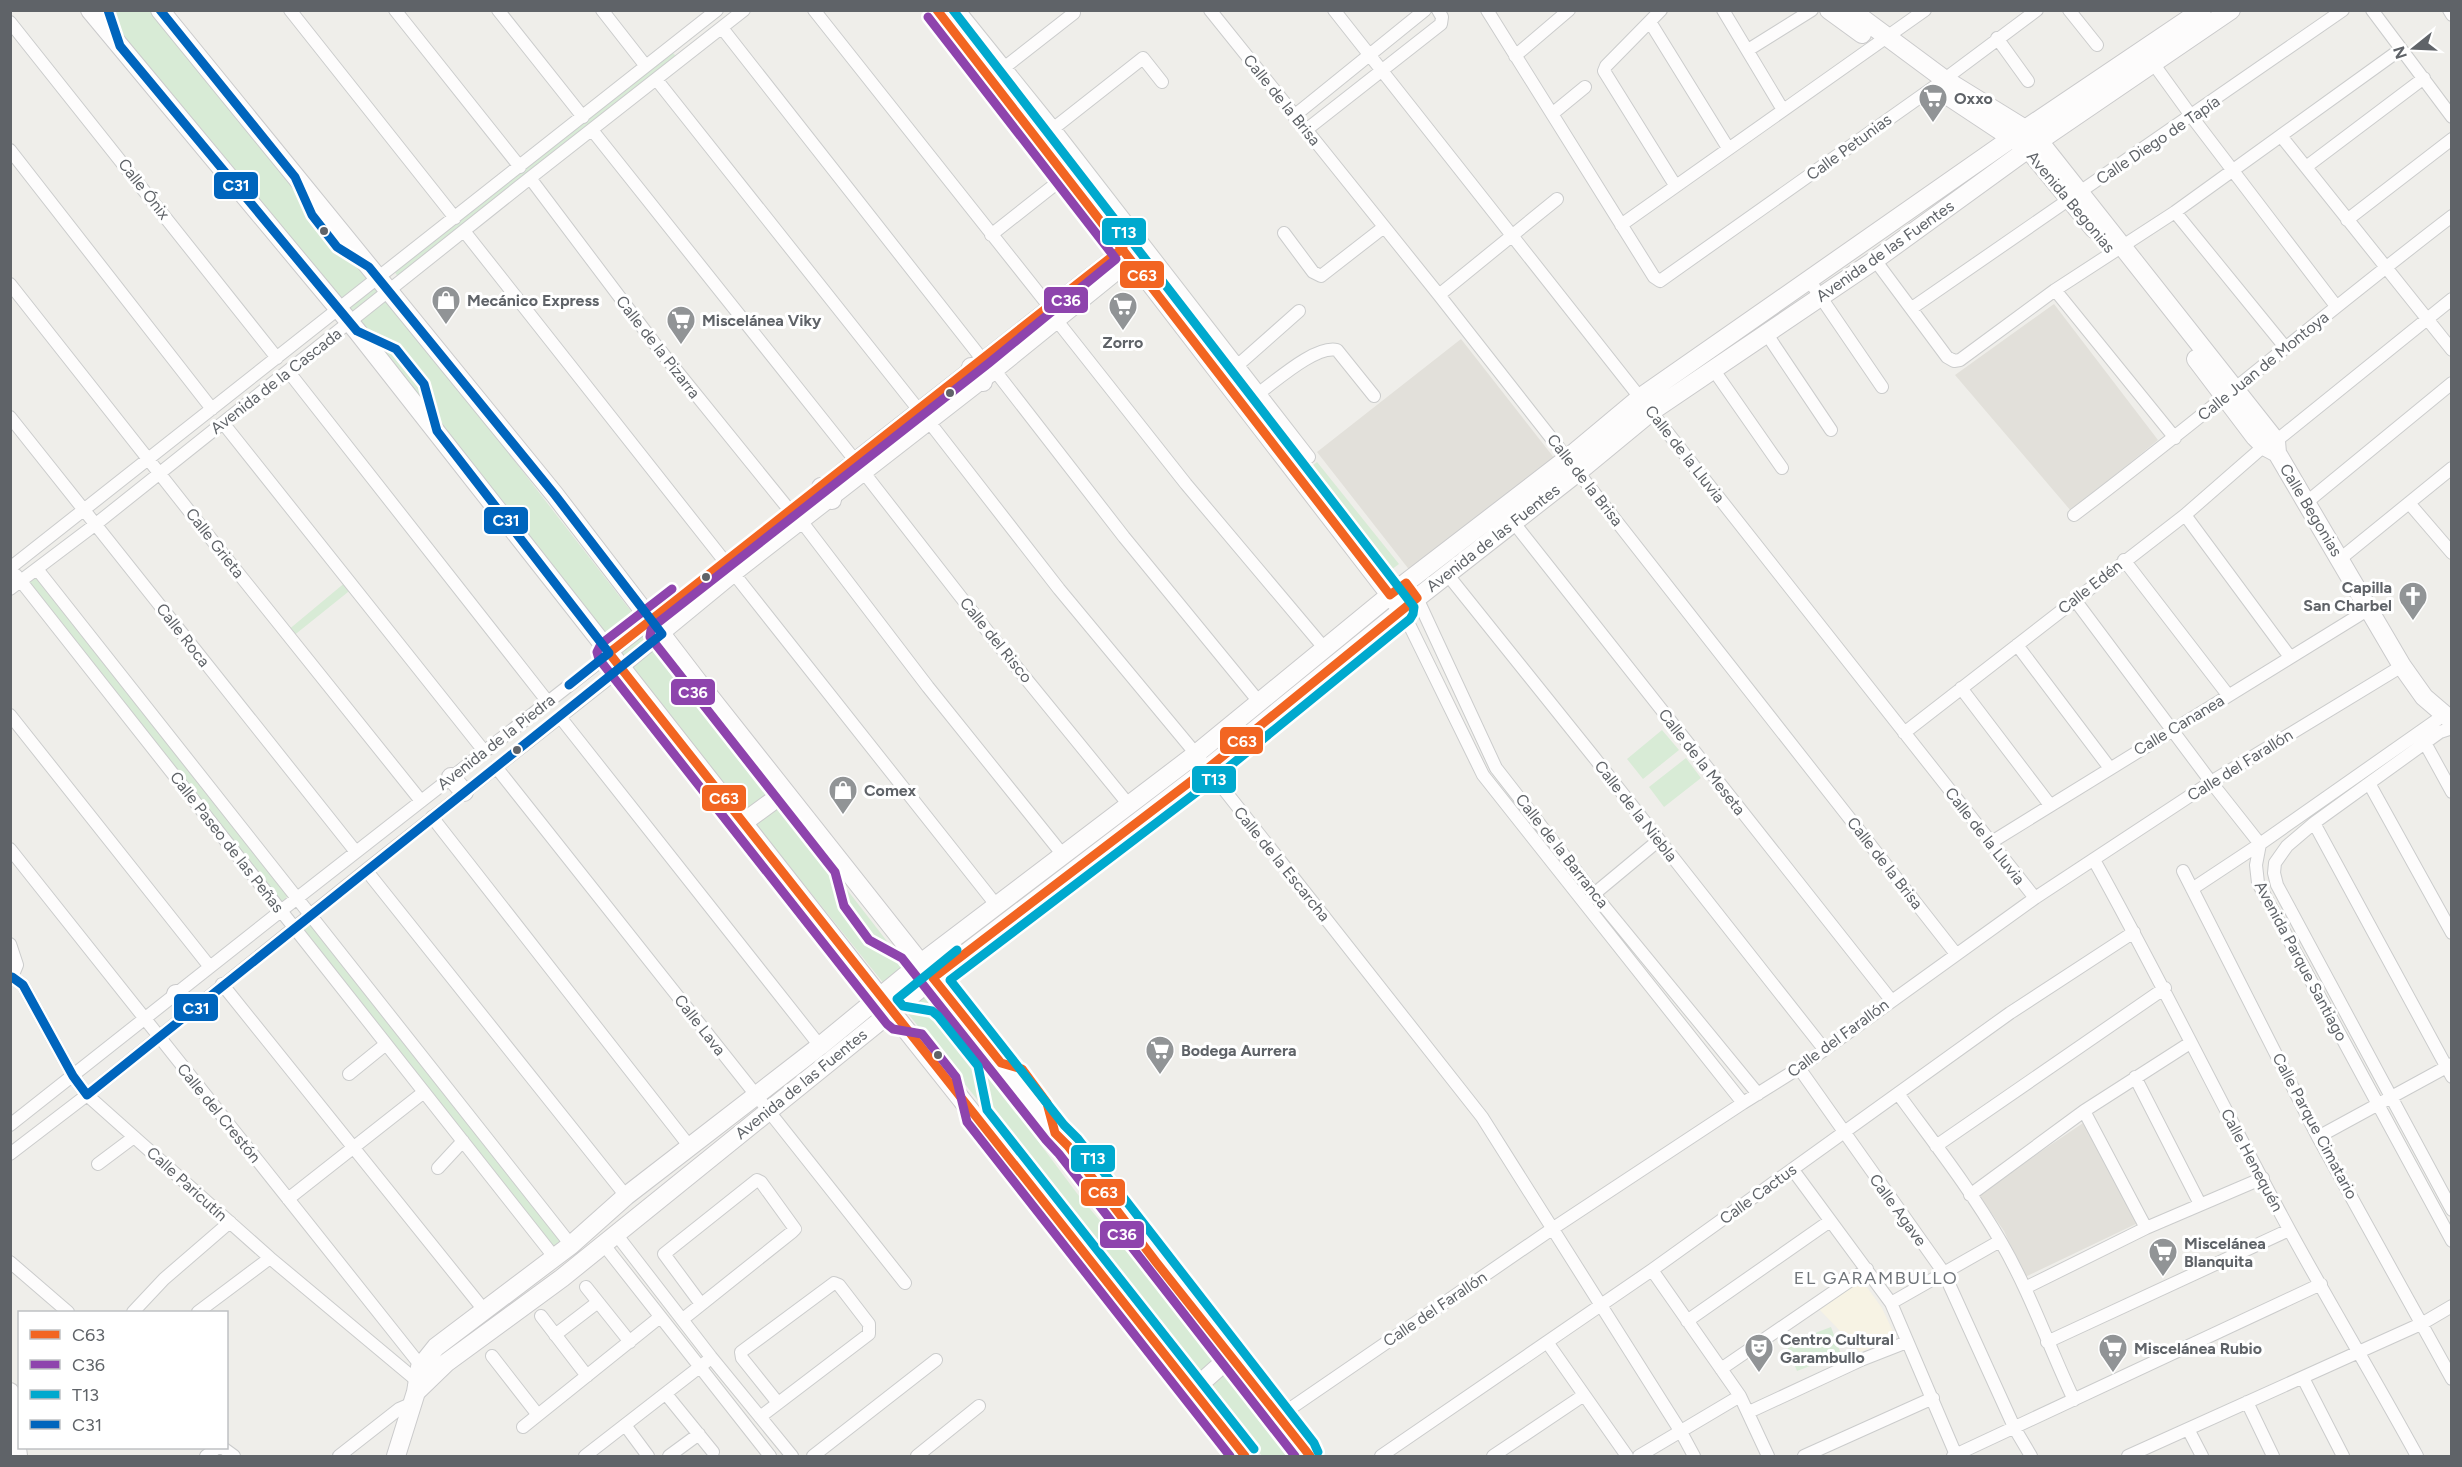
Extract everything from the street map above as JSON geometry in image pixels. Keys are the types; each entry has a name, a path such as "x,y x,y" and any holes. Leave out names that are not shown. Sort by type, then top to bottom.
{"main road":[{"path":"90,10 349,309 609,653 1245,1456"},
{"path":"160,10 555,495 785,792 1068,1146 1310,1456"},
{"path":"937,10 1390,595"},
{"name":"Avenida Begonias","path":"1829,10 1882,41 1939,83 2019,133 2034,145 2273,447"},
{"name":"Avenida Begonias","path":"1851,10 1882,41"},
{"name":"Avenida de las Fuentes","path":"1646,404 1713,369 1875,260 2034,145 2149,57 2202,10"},
{"name":"Avenida de las Fuentes","path":"420,1384 610,1239 933,978 1207,770 1402,610 1514,523 1573,465 1646,404 1809,280 2019,133 2231,10"},
{"path":"977,363 990,377"},
{"name":"Calle Begonias","path":"2273,447 2402,666 2424,697 2450,720"},
{"name":"Avenida de las Fuentes","path":"396,1456 420,1384 436,1347 555,1258 626,1196 820,1046 921,963 1196,754 1390,595 1573,465"},
{"name":"Calle de la Barranca","path":"1406,583 1417,598"},
{"name":"Calle de la Barranca","path":"1390,595 1402,610"},
{"path":"452,777 464,792"},
{"path":"744,822 785,792"},
{"path":"969,951 962,937 976,921"},
{"path":"176,994 189,1011"},
{"path":"1192,1391 1231,1356"},
{"path":"10,1392 18,1444"}],"street":[{"path":"290,10 455,218"},
{"path":"396,10 520,167"},
{"path":"498,10 583,117"},
{"path":"602,10 645,65"},
{"name":"Avenida de la Cascada","path":"11,567 277,358 464,231 744,10"},
{"path":"814,10 1048,305"},
{"path":"959,10 1054,128 1309,457"},
{"name":"Calle de la Brisa","path":"1210,10 1439,295 1956,954"},
{"name":"Calle de la Lluvia","path":"1334,10 2035,898"},
{"path":"1294,116 1425,10"},
{"path":"1487,10 1621,225 1925,10"},
{"path":"1515,56 1569,10"},
{"path":"1661,10 1606,66 1604,71 1675,186"},
{"path":"1723,10 1783,110"},
{"path":"1748,50 1812,10"},
{"name":"Calle Petunias","path":"1621,225 1654,277 1660,281 1939,83 2037,10"},
{"path":"2069,10 2097,45"},
{"name":"Calle Diego de Tapía","path":"1912,308 2192,117 2343,10"},
{"path":"2372,10 2451,117"},
{"path":"2449,10 2451,15"},
{"name":"Avenida de la Cascada","path":"16,585 96,525 288,371 349,309 366,309 383,286 455,218 645,65 672,47 712,12"},
{"path":"1005,67 1074,13"},
{"path":"1306,130 1441,24 1441,15"},
{"name":"Calle Ónix","path":"10,22 277,358"},
{"path":"1650,22 1728,148"},
{"path":"722,28 977,363"},
{"path":"1997,38 2028,81"},
{"path":"672,47 682,58"},
{"path":"1875,260 1947,357 1954,361 1960,360 2055,290 2175,212 2401,49"},
{"path":"2149,57 2336,306"},
{"path":"1054,128 1143,58 1162,82"},
{"path":"2306,167 2424,78"},
{"path":"656,79 918,409"},
{"path":"1552,114 1585,87"},
{"path":"592,130 854,459"},
{"path":"2281,136 2451,350"},
{"path":"2347,220 2451,139"},
{"path":"10,150 212,409"},
{"path":"991,235 1067,175"},
{"name":"Calle de la Pizarra","path":"530,178 655,344 791,512"},
{"path":"1439,295 1557,199"},
{"path":"2175,212 2285,347"},
{"name":"Calle Juan de Montoya","path":"2074,514 2175,438 2285,347 2451,216"},
{"path":"1284,233 1313,272 1321,276 1384,227"},
{"path":"464,231 726,563"},
{"name":"Avenida de la Piedra","path":"10,1125 609,653 656,627 735,575 802,522 854,459 1048,305 1128,254"},
{"name":"Avenida de la Piedra","path":"10,1154 622,668 656,627 726,563 791,512 865,474 1058,322 1128,254"},
{"path":"1809,280 1882,387"},
{"name":"Calle Grieta","path":"10,284 421,801"},
{"path":"2055,290 2175,438"},
{"name":"Calle Edén","path":"1904,733 2124,560 2273,447 2451,299"},
{"path":"1238,365 1299,311"},
{"path":"1058,322 1186,484 1325,649"},
{"path":"1766,333 1832,430"},
{"path":"1259,393 1317,352 1329,348 1337,350 1374,396"},
{"path":"1713,369 1782,468"},
{"path":"288,371 548,702"},
{"path":"990,377 1260,703"},
{"path":"2307,502 2451,383"},
{"name":"Calle Roca","path":"10,417 356,852"},
{"path":"223,423 484,751"},
{"name":"Calle de la Escarcha","path":"930,423 1059,589 1196,754 1482,1117 1694,1456"},
{"path":"2340,559 2451,468"},
{"name":"Calle del Risco","path":"865,474 992,637 1130,805"},
{"path":"2409,503 2451,553"},
{"path":"2185,515 2290,657"},
{"path":"802,522 928,687 1063,855"},
{"name":"Calle de la Meseta","path":"1514,523 1891,1000"},
{"path":"2124,560 2228,695"},
{"name":"Calle Paseo de las Peñas","path":"11,567 16,585 294,927 555,1258"},
{"name":"Calle Paseo de las Peñas","path":"36,569 571,1245"},
{"name":"Calle de la Niebla","path":"1447,574 1824,1049"},
{"path":"735,575 997,906"},
{"name":"Calle de la Barranca","path":"1417,598 1496,768 1594,894 1758,1095"},
{"path":"2074,600 2260,844"},
{"name":"Calle Cananea","path":"1990,843 2109,767 2369,609"},
{"name":"Calle de la Barranca","path":"1402,610 1483,776 1743,1102"},
{"path":"2017,645 2109,767"},
{"name":"Calle del Farallón","path":"1278,1417 1552,1229 1743,1102 1758,1095 1799,1068 2035,898 2211,782 2402,666"},
{"path":"1961,688 2050,805"},
{"path":"10,715 210,967"},
{"path":"560,717 820,1046"},
{"path":"2192,889 2450,720"},
{"name":"Avenida Parque Santiago","path":"2450,720 2425,743 2370,785 2314,823 2287,846 2275,862 2274,873 2277,885 2451,1210"},
{"path":"2425,743 2451,792"},
{"name":"Calle Lava","path":"496,767 905,1283"},
{"path":"2370,785 2451,933"},
{"path":"432,817 690,1147"},
{"path":"2314,823 2450,1070 2377,1104 2318,1137"},
{"path":"1594,894 1659,840"},
{"name":"Avenida Parque Santiago","path":"2260,844 2256,865 2258,883 2451,1241"},
{"name":"Calle del Crestón","path":"10,849 288,1199 420,1384"},
{"name":"Calle Henequén","path":"2094,860 2165,988 2190,1043 2289,1230 2360,1351 2417,1456"},
{"path":"366,870 626,1196"},
{"name":"Calle Parque Cimatario","path":"2183,871 2318,1137 2423,1323 2451,1379"},
{"name":"Calle Cactus","path":"1382,1456 1652,1270 1842,1132 1899,1095 2010,1013 2134,932"},
{"name":"Calle Paricutín","path":"10,944 17,965 11,977 23,985 73,1076 87,1095 270,1257 420,1384"},
{"path":"222,984 352,1149 484,1310"},
{"path":"1936,1146 2165,988"},
{"path":"1970,1195 2084,1111 2190,1043"},
{"path":"349,1074 386,1044"},
{"name":"Calle Agave","path":"1799,1068 1842,1132 1944,1273 2015,1429 2031,1456"},
{"path":"2135,1077 2200,1204"},
{"path":"288,1199 424,1092"},
{"path":"1899,1095 2000,1241 2025,1288 2074,1400"},
{"path":"2084,1111 2146,1228"},
{"path":"98,1164 134,1137"},
{"path":"438,1168 463,1142"},
{"path":"1792,1170 1868,1269 1891,1303 1933,1398 1954,1456 2321,1284"},
{"path":"2025,1288 2146,1228 2263,1178"},
{"path":"683,1319 795,1228 761,1182 757,1180 752,1181 664,1254 701,1304"},
{"path":"1687,1321 1830,1221"},
{"path":"134,1311 164,1279 230,1222"},
{"path":"2047,1342 2289,1230"},
{"path":"610,1239 660,1317 770,1456"},
{"path":"610,1239 683,1319 792,1456"},
{"path":"1891,1303 2000,1241"},
{"path":"199,1311 270,1257"},
{"path":"10,1262 67,1311"},
{"path":"1721,1369 1868,1269"},
{"path":"1652,1270 1740,1396 1768,1456"},
{"path":"760,1417 869,1334 869,1324 839,1285 834,1283 828,1285 741,1352 742,1358 778,1403"},
{"path":"586,1287 630,1342"},
{"path":"555,1335 598,1302"},
{"path":"2130,1456 2423,1323 2451,1306"},
{"path":"541,1316 587,1376"},
{"path":"523,1427 660,1317"},
{"path":"1547,1342 1627,1456"},
{"path":"1749,1412 1861,1360 1907,1342"},
{"path":"492,1356 538,1415"},
{"path":"585,1456 711,1357"},
{"path":"813,1456 936,1360"},
{"path":"2303,1378 2343,1456"},
{"path":"339,1456 399,1408 420,1384"},
{"path":"666,1394 713,1452"},
{"path":"1493,1456 1584,1395"},
{"path":"1639,1456 1740,1396"},
{"path":"1804,1456 1933,1398"},
{"path":"2247,1402 2273,1456"},
{"path":"917,1456 979,1406"},
{"path":"625,1425 648,1456"},
{"path":"2188,1429 2202,1456"},
{"path":"669,1456 699,1434"}],"shaded area":[{"path":"2054,304 2158,440 2071,511 1955,375"},
{"path":"1461,339 1555,459 1411,572 1317,452"},
{"path":"2083,1123 2140,1222 2025,1277 2004,1231 1978,1194"},
{"path":"1861,1279 1882,1308 1896,1338 1860,1352 1818,1308"}],"green space":[{"path":"102,11 151,11 396,308 931,998 1079,1196 1226,1368 1295,1456 1262,1456 719,778 366,331 262,202"},
{"path":"671,51 676,56 399,278 394,271"},
{"path":"1116,265 1119,269 989,375 983,368"},
{"path":"971,377 976,383 837,492 832,486"},
{"path":"1317,462 1399,564 1383,576 1354,540 1358,536 1306,471"},
{"path":"823,489 831,499 667,629 657,618"},
{"path":"34,572 290,894 280,904 23,581"},
{"path":"347,581 353,588 292,637 287,631"},
{"path":"1662,730 1679,750 1643,779 1627,759"},
{"path":"1686,758 1701,778 1664,807 1649,787"},
{"path":"309,917 565,1243 554,1251 295,927"},
{"path":"1831,1327 1841,1354 1797,1371 1786,1344"}],"transit line":[{"name":"C31","path":"108,10 120,46 357,331 396,349 424,384 437,431 609,653 569,685"},
{"name":"C31","path":"12,977 23,985 73,1076 87,1095 662,634 555,495 369,267 337,247 312,215 295,177 160,10"},
{"name":"C63","path":"937,10 1390,595 1406,583 1417,598 1207,769 933,978 1001,1063 1022,1069 1047,1103 1055,1133 1068,1146 1156,1262 1310,1456"},
{"name":"T13","path":"953,10 1414,607 1410,619 1214,779 950,980 1064,1125 1078,1139 1314,1443 1318,1452"},
{"name":"C36","path":"928,17 1116,259 989,363 655,625 650,637 835,872 844,906 869,940 902,958 1059,1154 1295,1456"},
{"name":"C63","path":"1123,248 609,653 1245,1456"},
{"name":"C36","path":"672,589 601,644 597,652 599,659 887,1024 893,1029 922,1034 956,1077 967,1122 1230,1456"},
{"name":"T13","path":"957,950 897,999 903,1006 932,1011 978,1066 987,1110 1254,1449"}],"place":[{"name":"Oxxo","path":"1933,124"},
{"name":"Mecánico Express","path":"446,326"},
{"name":"Zorro","path":"1123,332"},
{"name":"Miscelánea Viky","path":"681,346"},
{"name":"Capilla San Charbel","path":"2413,622"},
{"name":"Comex","path":"843,816"},
{"name":"Bodega Aurrera","path":"1160,1076"},
{"name":"Miscelánea Blanquita","path":"2163,1278"},
{"name":"Centro Cultural Garambullo","path":"1759,1374"},
{"name":"Miscelánea Rubio","path":"2113,1374"}],"district":[{"name":"EL GARAMBULLO","path":"1876,1278"}]}
